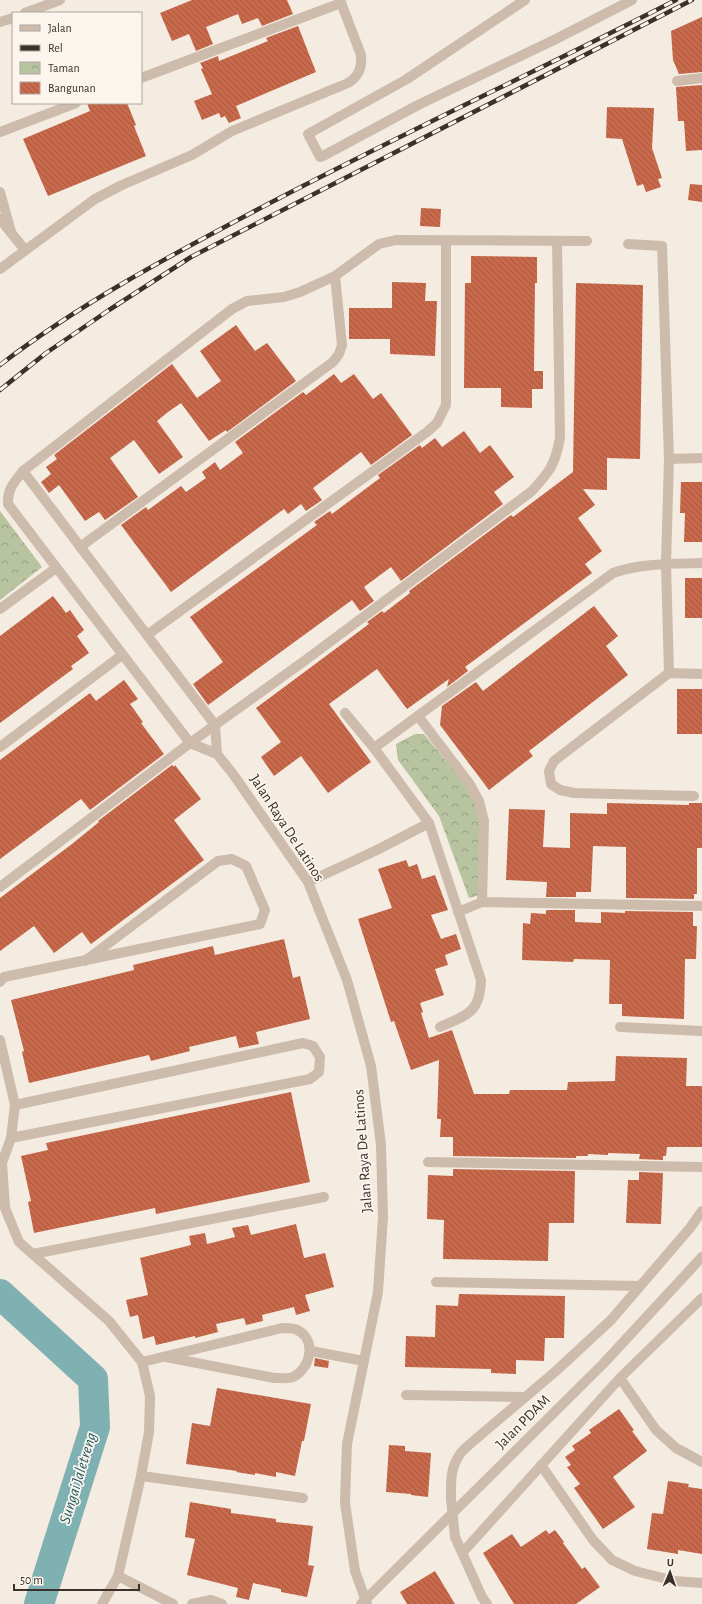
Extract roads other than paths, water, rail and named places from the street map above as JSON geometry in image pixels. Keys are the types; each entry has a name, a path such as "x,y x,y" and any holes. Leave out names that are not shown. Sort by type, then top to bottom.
{"street":[{"path":"28,12 60,0"},
{"path":"526,0 407,79 308,134 320,157 420,104 556,39 632,0"},
{"path":"0,269 95,199 122,185 192,156 232,131 348,83 358,74 361,64 361,56 340,1 142,78"},
{"path":"0,22 12,18"},
{"path":"677,81 702,78"},
{"path":"0,132 73,104"},
{"path":"0,192 12,232"},
{"path":"0,219 25,250"},
{"path":"23,471 215,725 217,754 190,742 8,504 9,489 23,471 232,309 247,301 284,297 300,292 335,276 379,244 396,240 587,241"},
{"path":"147,635 421,437 437,423 446,404 446,241"},
{"path":"0,887 190,742 314,654 532,491 550,472 557,454 560,438 558,241"},
{"path":"628,244 662,246 669,459 666,564 669,673"},
{"path":"80,547 333,362 339,354 342,345 335,276"},
{"path":"669,459 702,458"},
{"path":"374,748 613,573 626,568 666,564 702,563"},
{"path":"0,610 56,568"},
{"path":"0,747 122,655"},
{"path":"694,796 574,793 560,790 551,784 549,771 554,761 669,673 702,674"},
{"path":"345,713 374,748 429,823 481,980 481,993 474,1008 466,1015 440,1027"},
{"path":"418,716 469,783 479,801 484,821 482,902"},
{"name":"Jalan Raya De Latinos","path":"217,754 233,774 308,882 347,980 371,1066 380,1137 383,1210 378,1292 347,1444 345,1503 355,1571 367,1604"},
{"path":"308,882 377,850 429,823"},
{"path":"0,982 4,977 85,961 260,924 265,910 246,866 232,858 218,861 85,961"},
{"path":"458,912 482,902 702,906"},
{"path":"620,1026 702,1030"},
{"path":"0,1040 14,1105 11,1138 2,1163 5,1208 19,1242 108,1322 142,1362 150,1396 148,1432 141,1476 118,1576 102,1604"},
{"path":"11,1138 310,1079 319,1072 320,1056 313,1046 303,1044 14,1105"},
{"path":"428,1162 702,1167"},
{"path":"33,1254 324,1197"},
{"path":"487,1604 482,1597 455,1537 451,1499 451,1482 454,1466 458,1456 470,1444 556,1371 610,1320 690,1228 702,1210"},
{"name":"Jalan PDAM","path":"361,1604 603,1364 702,1257"},
{"path":"436,1282 640,1286"},
{"path":"463,1552 620,1378 702,1298"},
{"path":"142,1362 282,1328 296,1329 305,1337 311,1351 306,1365 293,1377 274,1378 166,1357"},
{"path":"311,1351 364,1361"},
{"path":"620,1378 656,1430 676,1448 702,1462"},
{"path":"406,1395 525,1397"},
{"path":"541,1465 593,1540 612,1560 634,1571 675,1581 702,1583"},
{"path":"141,1476 303,1498"},
{"path":"118,1576 173,1604"},
{"path":"192,1604 211,1600 222,1604"}],"waterway":[{"name":"Sungai Jaletreng","path":"0,1294 93,1379 95,1427 39,1604"}],"railway":[{"path":"0,365 60,322 122,284 186,248 357,159 676,0"},
{"path":"0,390 46,353 191,257 692,0"}]}
